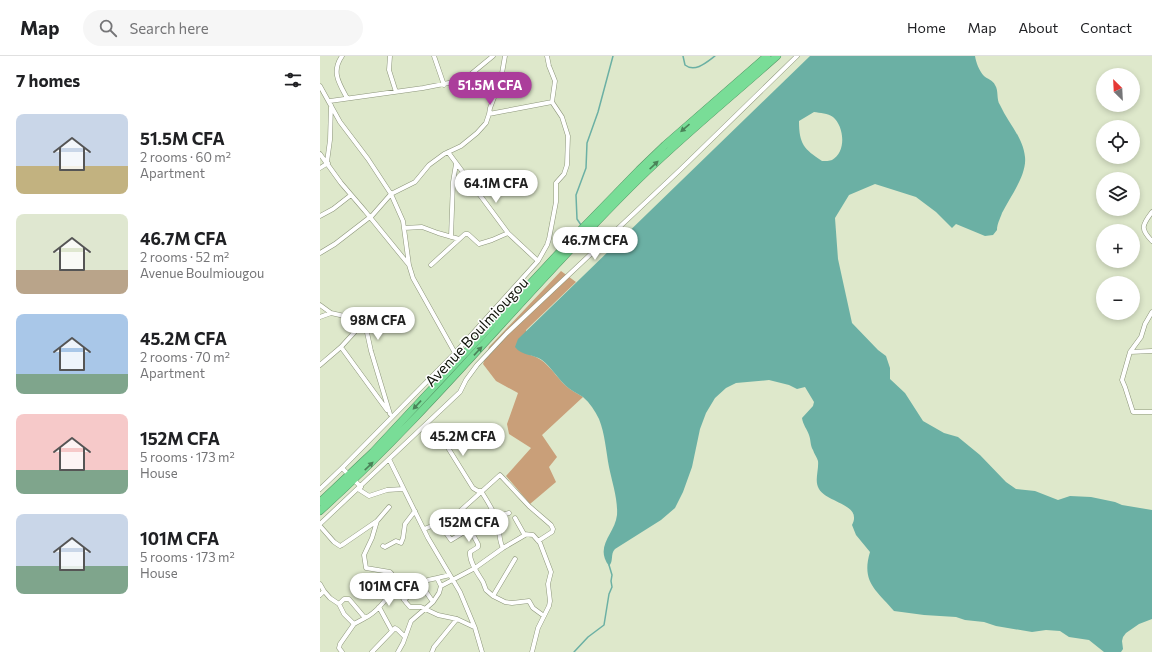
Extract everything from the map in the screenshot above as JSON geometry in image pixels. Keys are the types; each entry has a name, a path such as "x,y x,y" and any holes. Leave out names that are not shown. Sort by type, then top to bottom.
{"highway":[{"name":"Avenue Boulmiougou","path":"320,512 477,351 570,246 661,149 767,56"},
{"name":"Avenue Boulmiougou","path":"595,220 657,162 777,56"},
{"name":"Avenue Boulmiougou","path":"320,502 352,478"}],"street":[{"path":"342,56 339,61 336,76 347,98"},
{"path":"390,56 389,70 396,92"},
{"path":"434,56 444,85"},
{"path":"330,103 347,98 444,85 465,79 493,56"},
{"path":"320,253 335,244 370,218 391,194 415,182 429,165 460,146 486,123 500,80 505,56"},
{"path":"320,489 342,468 391,415 455,353 538,261 550,239 556,202 556,183 564,174 567,165 568,136 562,117 552,102 555,81 547,56"},
{"path":"389,506 377,521 340,546 334,542 320,525 460,392 466,380 477,366 507,333 797,56"},
{"path":"320,86 340,122 368,159 391,194 400,214 404,228 409,265 417,287 455,353"},
{"path":"489,114 552,102"},
{"path":"320,168 327,163 330,140 330,103"},
{"path":"448,152 508,233 538,261"},
{"path":"320,154 341,183 409,265"},
{"path":"451,237 453,182 456,164"},
{"path":"320,216 336,207 351,195"},
{"path":"1152,212 1146,222 1144,232 1152,241"},
{"path":"404,228 422,227 459,239"},
{"path":"432,265 465,234 468,234 479,244 508,233"},
{"path":"320,305 331,313 350,316 366,328 371,351 391,415"},
{"path":"1152,312 1145,324 1141,337 1130,352 1122,380 1133,412 1152,412"},
{"path":"320,317 331,313"},
{"path":"320,365 341,347 362,324"},
{"path":"341,347 391,415"},
{"path":"1130,352 1152,351"},
{"path":"440,435 473,488 478,491 482,491 490,503 498,525 499,538 502,548"},
{"path":"389,459 403,489 465,604 475,628 482,652"},
{"path":"342,468 359,488 369,496 387,490 403,489"},
{"path":"424,529 450,519 500,475 529,506 551,525 553,529 552,532 538,541"},
{"path":"383,546 385,547 396,541 401,543 405,524 415,511"},
{"path":"460,511 478,544 478,548 470,552 469,555 486,590 493,596 505,602 512,603 529,601 534,608 544,616"},
{"path":"495,517 509,513"},
{"path":"515,518 525,535"},
{"path":"377,521 372,538 364,555 368,569 390,572 394,576 396,585 404,600 410,607 420,607 438,616 458,619 475,628"},
{"path":"439,523 451,540 469,529"},
{"path":"441,586 475,568 502,548 525,535 532,535 538,541 551,572 548,584 550,601 538,628 532,652"},
{"path":"493,596 515,559"},
{"path":"404,600 431,578 437,578 450,574"},
{"path":"398,652 411,621 433,602 439,593 441,586 437,578"},
{"path":"320,584 330,598 339,604 344,614 354,624"},
{"path":"342,652 339,648 340,644 354,624 371,614 379,607 396,585"},
{"path":"422,586 433,602"},
{"path":"320,595 324,591"},
{"path":"339,604 344,599 349,598 365,618"},
{"path":"379,607 392,631"},
{"path":"432,652 434,647 458,619"},
{"path":"372,652 396,628 405,637"},
{"path":"401,647 402,652"}],"shaded area":[{"path":"561,271 576,282 526,330 527,354 544,362 567,387 583,397 542,435 557,457 549,467 556,482 530,504 506,476 531,448 509,434 507,424 518,393 496,381 483,364 489,347"}],"water":[{"path":"810,56 975,56 981,72 994,83 1003,112 1024,150 1025,164 1021,178 1002,213 997,230 993,235 985,236 956,224 952,228 936,212 916,197 875,184 849,195 835,218 838,259 852,323 878,350 886,356 890,368 890,379 905,393 923,421 944,433 958,437 980,455 1006,482 1016,489 1035,491 1058,500 1070,496 1091,497 1122,505 1152,510 1152,619 1139,624 1126,633 1123,637 1123,649 1121,652 1104,652 1089,640 1069,637 1060,631 1046,630 1032,632 996,626 984,622 965,620 956,617 894,611 876,591 869,578 867,571 870,552 856,535 852,525 854,518 853,512 843,504 823,494 819,489 817,479 818,461 802,418 813,406 814,402 805,387 797,389 789,385 769,380 736,383 726,388 715,398 706,413 700,429 692,467 683,492 675,508 661,520 615,549 609,566 605,559 604,546 613,528 617,515 617,509 604,437 599,419 586,399 567,387 542,360 518,350 515,347 518,339","holes":["814,112 833,117 840,126 842,145 837,156 831,160 822,161 811,153 802,141 799,121"]}],"waterway":[{"path":"581,225 577,219 576,195 586,168 587,143 598,112 613,56"},
{"path":"683,56 685,65 693,68 701,66 715,56"},
{"path":"588,234 591,239 608,252"},
{"path":"574,652 588,637 604,625 609,594 612,587 612,575 609,565"}]}
